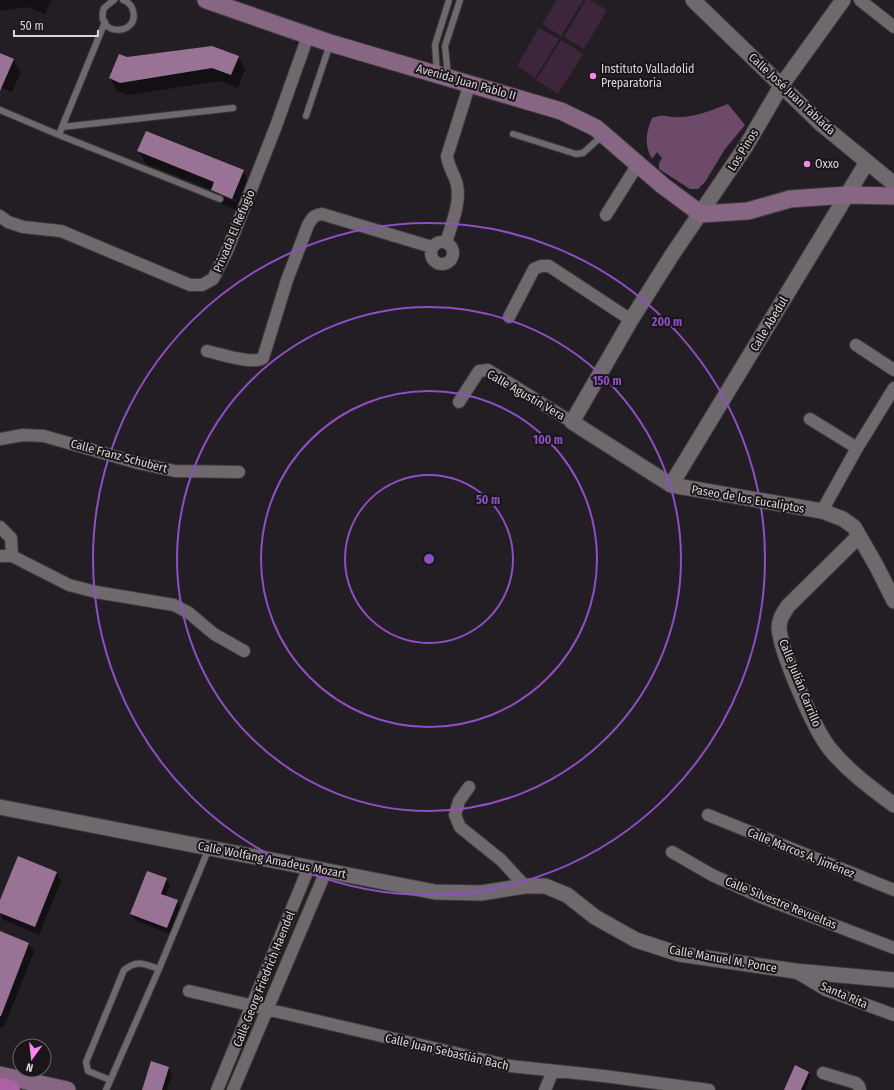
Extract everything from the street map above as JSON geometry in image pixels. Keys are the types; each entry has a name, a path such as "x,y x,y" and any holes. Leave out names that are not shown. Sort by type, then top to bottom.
{"highway":[{"path":"0,1088 10,1090"}],"main road":[{"name":"Avenida Juan Pablo II","path":"206,0 330,43 470,82 561,110 596,128 676,196 701,214"},
{"path":"701,214 748,211 790,199 847,195 894,196"},
{"path":"0,1075 67,1090"}],"street":[{"name":"Calle José Juan Tablada","path":"694,0 821,124 894,184"},
{"name":"Los Pinos","path":"572,422 631,320 746,146 781,86 843,0"},
{"path":"860,0 894,27"},
{"name":"Privada El Refugio","path":"0,216 8,222 24,226 61,231 190,285 202,285 212,279 227,251 245,207 308,36"},
{"path":"446,243 458,199 457,185 448,164 447,156 470,82"},
{"name":"Calle Abedul","path":"671,485 867,162"},
{"path":"606,215 638,164"},
{"path":"207,351 249,360 259,361 263,358 287,280 308,225 312,218 316,215 322,214 432,247 440,242 446,243 450,246 453,253 450,259 444,263 437,263 432,258 432,247"},
{"path":"509,317 534,269 541,266 549,266 631,320"},
{"path":"856,345 894,370"},
{"name":"Calle Agustín Vera","path":"459,402 479,371 488,370 572,422"},
{"path":"822,511 857,448 894,388"},
{"path":"810,419 857,448"},
{"name":"Paseo de los Eucaliptos","path":"572,422 671,485 822,511 844,519 854,527 877,567 894,601"},
{"name":"Calle Franz Schubert","path":"0,439 23,435 44,436 138,463 175,471 239,472"},
{"path":"0,526 11,538 6,556 69,585 96,592 174,605 189,613 214,634 244,651"},
{"name":"Calle Julián Carrillo","path":"859,536 788,606 780,618 779,628 782,644 811,716 829,748 858,778 894,805"},
{"path":"469,787 459,801 456,815 460,827 501,860 525,886"},
{"name":"Calle Wolfang Amadeus Mozart","path":"0,807 435,892 481,893 525,886 545,886"},
{"name":"Calle Marcos A. Jiménez","path":"708,815 894,890"},
{"name":"Calle Silvestre Revueltas","path":"672,852 712,875 763,898 894,948"},
{"name":"Calle Georg Friedrich Haendel","path":"217,1090 310,867"},
{"name":"Calle Georg Friedrich Haendel","path":"233,1090 326,871"},
{"name":"Calle Manuel M. Ponce","path":"545,886 567,895 596,917 636,940 679,954 795,971 894,980"},
{"name":"Santa Rita","path":"795,971 826,990 894,1015"},
{"name":"Calle Juan Sebastián Bach","path":"189,991 510,1066 604,1076 709,1090"},
{"path":"545,1090 553,1071"},
{"path":"823,1073 856,1083 860,1090"}],"lane":[{"path":"59,135 104,22 104,8 114,0"},
{"path":"104,22 108,26 117,30 127,28 133,20 133,9 122,0"},
{"path":"442,75 435,45 449,0"},
{"path":"442,75 445,46 460,0"},
{"path":"306,116 330,43"},
{"path":"62,127 233,108"},
{"path":"0,110 220,199"},
{"path":"513,134 576,154 583,153 603,134"},
{"path":"106,1090 159,970 209,848"},
{"path":"110,1080 88,1071 86,1062 124,970 132,964 142,963 159,970"}],"shaded area":[{"path":"557,0 583,0 561,36 542,24"},
{"path":"586,0 590,0 607,10 584,49 564,37"},
{"path":"539,28 559,39 535,78 517,66"},
{"path":"561,40 583,54 558,94 536,80"},
{"path":"728,104 745,125 725,149 705,182 698,189 690,189 659,169 659,163 662,158 657,152 652,159 649,154 647,144 647,134 652,118 660,116 692,116"}],"building":[{"path":"212,46 239,56 231,75 212,68 120,83 109,78 119,54 127,57"},
{"path":"0,53 14,59 0,91"},
{"path":"146,131 244,170 232,199 211,190 214,182 137,151"},
{"path":"18,856 57,872 35,927 0,913 0,900"},
{"path":"147,871 167,878 161,894 178,900 167,928 130,914"},
{"path":"0,931 29,943 1,1016 0,1016"},
{"path":"151,1061 169,1067 162,1090 142,1090"},
{"path":"795,1065 809,1072 801,1090 784,1090"}],"place":[{"name":"Instituto Valladolid Preparatoria","path":"593,76"},
{"name":"Oxxo","path":"807,164"}]}
